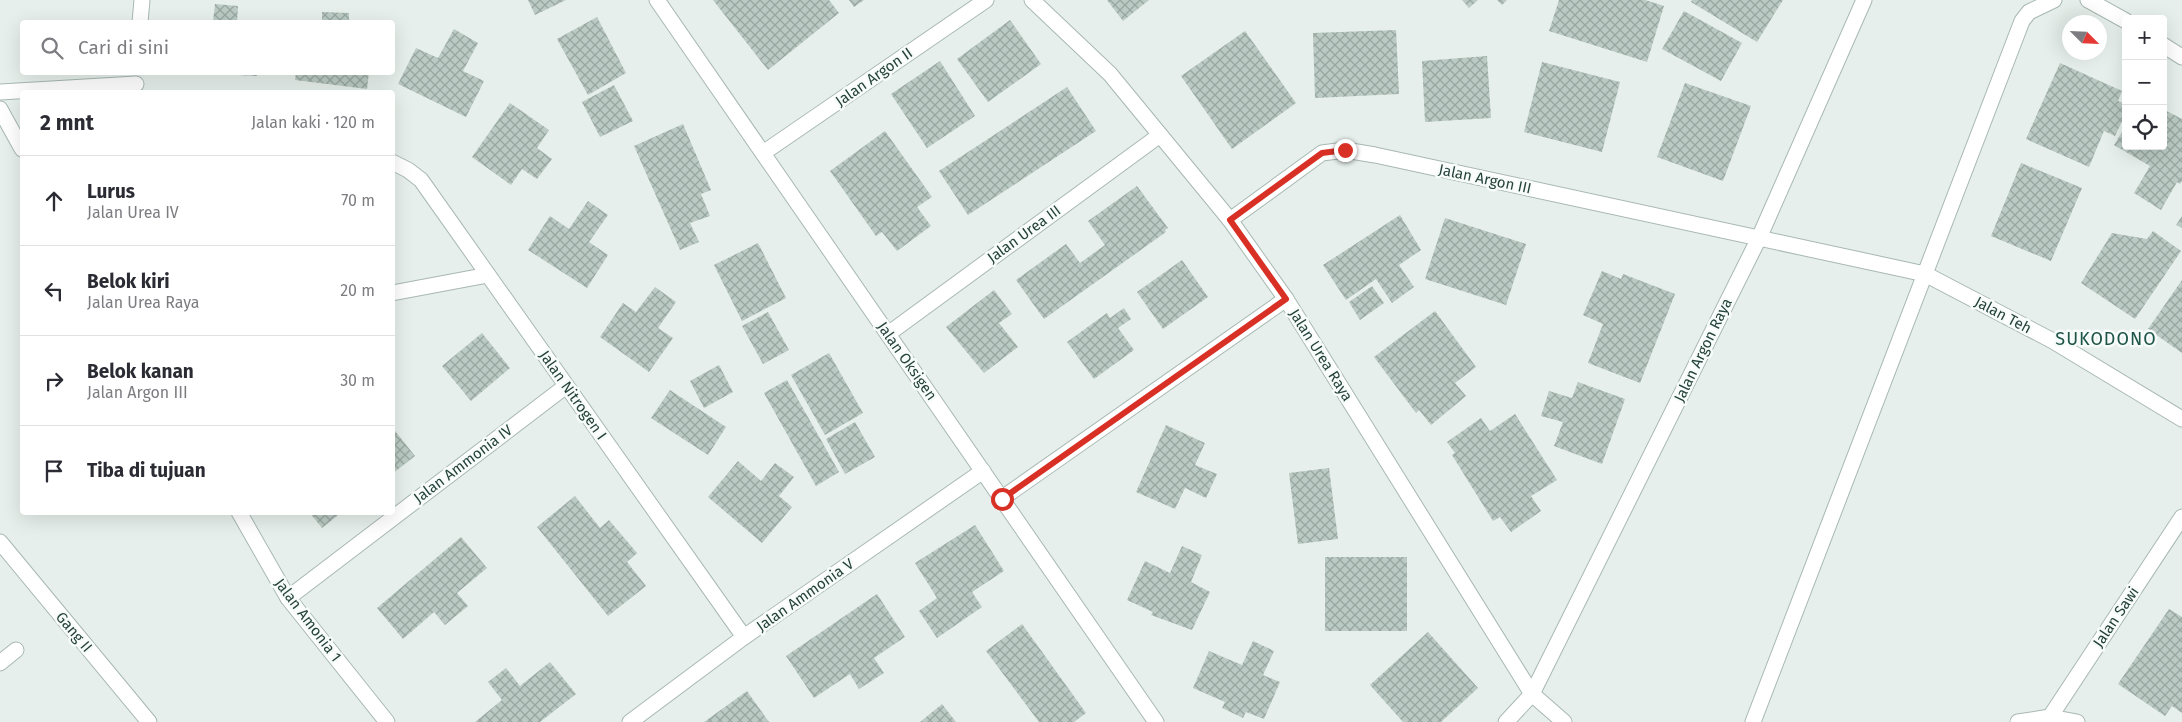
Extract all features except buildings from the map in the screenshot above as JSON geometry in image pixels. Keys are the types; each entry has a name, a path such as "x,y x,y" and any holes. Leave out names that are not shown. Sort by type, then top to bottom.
{"street":[{"path":"140,20 142,0"},
{"name":"Jalan Oksigen","path":"657,0 1156,722"},
{"name":"Jalan Argon II","path":"763,153 986,0"},
{"name":"Jalan Urea Raya","path":"1032,0 1110,74 1230,220 1286,299 1532,694 1564,722"},
{"name":"Jalan Argon Raya","path":"1506,722 1532,694 1759,238 1864,0"},
{"path":"1753,722 2022,21 2029,12 2054,0"},
{"path":"2088,0 2122,19"},
{"path":"2167,48 2182,57"},
{"path":"30,90 136,83"},
{"path":"0,92 20,91"},
{"path":"0,109 20,146"},
{"name":"Jalan Urea III","path":"888,334 1160,135"},
{"name":"Jalan Argon III","path":"1230,220 1322,153 1345,150 1925,274"},
{"name":"Jalan Nitrogen I","path":"395,164 421,180 744,638"},
{"name":"Jalan Teh","path":"1925,274 2053,341 2182,419"},
{"path":"395,293 488,275"},
{"path":"1002,499 1286,299"},
{"name":"Jalan Ammonia IV","path":"288,598 566,386"},
{"name":"Jalan Ammonia V","path":"630,722 744,638 983,471"},
{"name":"Jalan Amonia 1","path":"240,515 288,598 387,722"},
{"name":"Jalan Sawi","path":"2050,719 2182,517"},
{"name":"Gang II","path":"0,542 149,722"},
{"path":"0,662 16,650"},
{"path":"2018,722 2050,719 2077,722"}],"district":[{"name":"SUKODONO","path":"2106,339"}],"route":[{"path":"1002,499 1286,299 1230,220 1322,153 1345,150"}]}
